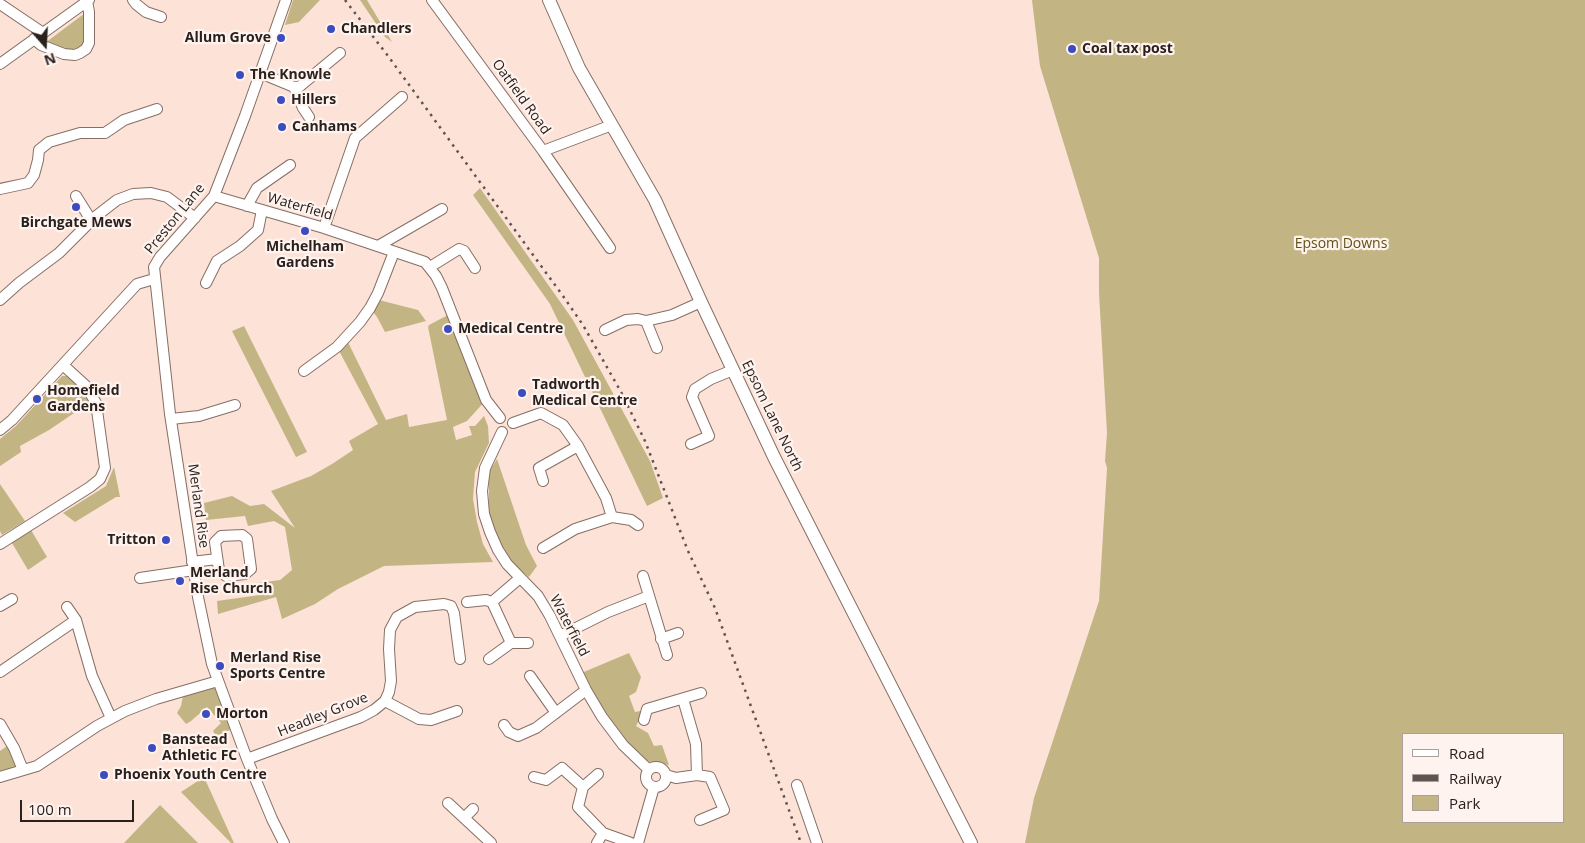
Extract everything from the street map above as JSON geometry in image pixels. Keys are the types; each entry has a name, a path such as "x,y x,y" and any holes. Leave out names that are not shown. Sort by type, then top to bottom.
{"main road":[{"name":"Epsom Lane North","path":"549,0 579,68 655,200 701,302 796,501 971,843"}],"street":[{"path":"134,0 146,12 161,17"},
{"name":"Preston Lane","path":"154,279 154,267 160,257 214,196 286,0"},
{"name":"Oatfield Road","path":"432,0 543,151 612,125"},
{"path":"0,64 88,1"},
{"path":"34,40 41,45 64,54 75,55 86,49 89,43 88,1"},
{"path":"0,4 44,33"},
{"path":"260,73 294,87 300,87 340,53"},
{"path":"294,87 306,113"},
{"path":"324,228 355,138 402,97"},
{"path":"0,189 28,183 34,175 40,150 49,142 80,133 105,133 124,120 157,109"},
{"path":"543,151 610,248"},
{"path":"247,206 257,188 290,165"},
{"path":"0,300 59,253 91,220 116,200 133,194 151,193 167,197 195,218"},
{"path":"76,196 91,220"},
{"name":"Waterfield","path":"214,196 324,228 417,259 430,267"},
{"path":"378,246 442,209"},
{"path":"206,283 217,261 240,246 258,230 262,210"},
{"path":"475,268 464,251 459,249 430,267 442,288 486,400 500,418"},
{"path":"304,371 337,347 365,315 378,293 394,252"},
{"path":"0,430 12,420 137,284 154,279"},
{"name":"Merland Rise","path":"154,279 171,419 193,566 212,664 247,759 284,843"},
{"path":"605,330 626,320 638,319 646,321 672,315 701,302"},
{"path":"646,321 657,348"},
{"path":"0,544 90,487 100,479 105,468 96,403 92,393 63,365"},
{"path":"691,444 709,436 692,397 695,389 711,379 733,370"},
{"path":"171,419 198,416 235,405"},
{"path":"500,418 497,425 502,432 510,431 513,423 541,413 563,425 578,446 606,498 612,518"},
{"path":"500,418 507,416 513,423"},
{"name":"Waterfield","path":"502,432 485,468 482,491 484,514 490,532 498,550 520,578 538,596 550,616 586,690 602,717 623,745 649,770"},
{"path":"543,482 539,468 578,446"},
{"path":"543,548 575,529 612,518 631,520 638,525"},
{"path":"242,534 247,539 251,569 245,574 226,576 219,570 217,559 215,542 221,536 242,534"},
{"path":"140,578 217,559"},
{"path":"643,576 667,655"},
{"path":"492,602 520,578"},
{"path":"560,636 608,612 649,596"},
{"path":"0,606 12,598"},
{"path":"467,602 486,600 492,602 511,643"},
{"name":"Headley Grove","path":"247,759 361,717 385,702 391,680 390,630 396,616 415,607 444,604 450,606 454,613 460,658"},
{"path":"67,607 76,620 92,676 111,718"},
{"path":"0,672 76,620"},
{"path":"662,639 678,633"},
{"path":"488,659 511,643 528,643"},
{"path":"530,676 556,713"},
{"path":"0,777 37,766 81,736 125,711 151,701 218,681"},
{"path":"504,725 508,732 518,736 536,728 586,690"},
{"path":"644,720 647,709 701,693"},
{"path":"682,698 696,744 697,775"},
{"path":"385,702 419,719 431,720 457,711"},
{"path":"0,724 14,748 23,770"},
{"path":"666,775 664,784 658,787 654,787 647,781 649,770 656,767 660,768 666,775 676,778 697,775 710,778 724,810 700,820"},
{"path":"534,777 546,780 562,768 583,787"},
{"path":"598,774 583,787 578,807 603,833 631,843"},
{"path":"797,784 817,843"},
{"path":"638,843 654,787"},
{"path":"448,803 491,843"},
{"path":"464,818 473,809"},
{"path":"597,843 603,833"}],"green space":[{"path":"293,0 320,0 299,22 285,25"},
{"path":"360,0 367,0 392,42 385,37"},
{"name":"Epsom Downs","path":"1032,0 1585,0 1585,843 1025,843 1034,798 1099,601 1107,468 1105,461 1107,433 1099,293 1099,258 1040,66"},
{"path":"85,13 87,41 82,48 71,52 45,43"},
{"path":"480,188 573,320 650,461 663,498 647,506 550,304 473,195"},
{"path":"375,299 418,310 426,321 385,332 370,308"},
{"path":"448,315 486,400 467,421 453,427 456,440 472,435 469,426 475,426 484,416 488,426 489,443 475,472 473,499 483,544 493,562 384,566 338,589 315,604 282,619 276,597 218,614 217,601 260,595 258,583 280,580 292,570 285,527 274,521 248,526 245,516 206,520 204,503 232,496 250,506 264,504 295,528 271,491 311,476 332,464 353,450 349,441 378,424 337,347 346,338 386,420 407,414 409,427 447,420 428,327"},
{"path":"244,326 307,452 296,457 232,331"},
{"path":"62,376 75,376 86,386 89,403 49,430 20,446 21,452 0,466 0,439 16,426"},
{"path":"497,459 526,545 537,566 529,577 514,565 504,552 489,512 489,472"},
{"path":"114,467 120,497 116,497 75,522 63,513 106,486"},
{"path":"0,484 25,521 2,535 0,531"},
{"path":"28,525 47,557 28,570 9,538"},
{"path":"629,653 641,677 636,692 629,696 635,712 640,711 641,716 636,726 648,733 654,746 662,745 669,765 636,758 579,674"},
{"path":"218,681 235,728 216,736 213,731 221,723 207,707 186,724 177,713 181,706 184,691"},
{"path":"7,746 17,765 17,769 0,774 0,751"},
{"path":"204,777 234,843 231,843 181,792"},
{"path":"160,805 198,843 124,843"}],"railway":[{"path":"345,0 563,296 583,325 621,392 645,441 688,551 715,608 801,843"}],"place":[{"name":"Chandlers","path":"331,29"},
{"name":"Allum Grove","path":"281,38"},
{"name":"Coal tax post","path":"1072,49"},
{"name":"The Knowle","path":"240,75"},
{"name":"Hillers","path":"281,100"},
{"name":"Canhams","path":"282,127"},
{"name":"Birchgate Mews","path":"76,207"},
{"name":"Michelham Gardens","path":"305,231"},
{"name":"Medical Centre","path":"448,329"},
{"name":"Tadworth Medical Centre","path":"522,393"},
{"name":"Homefield Gardens","path":"37,399"},
{"name":"Tritton","path":"166,540"},
{"name":"Merland Rise Church","path":"180,581"},
{"name":"Merland Rise Sports Centre","path":"220,666"},
{"name":"Morton","path":"206,714"},
{"name":"Banstead Athletic FC","path":"152,748"},
{"name":"Phoenix Youth Centre","path":"104,775"}]}
